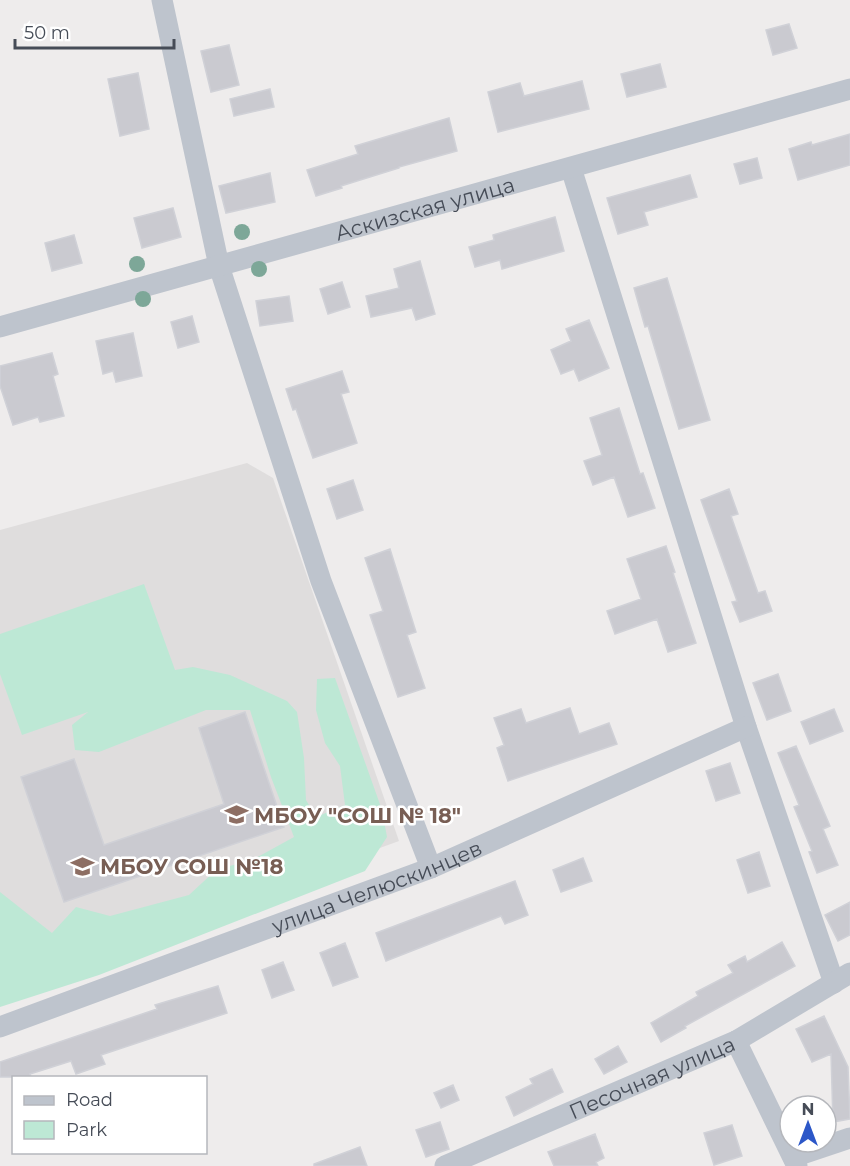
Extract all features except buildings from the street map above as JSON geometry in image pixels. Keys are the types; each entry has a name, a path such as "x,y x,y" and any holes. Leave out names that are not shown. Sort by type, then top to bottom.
{"street":[{"path":"162,0 219,266 321,581 431,868"},
{"name":"Аскизская улица","path":"0,327 850,89"},
{"path":"571,168 746,727 842,978"},
{"name":"улица Челюскинцев","path":"0,1028 431,868 746,727"},
{"name":"Песочная улица","path":"445,1166 736,1041 842,978"},
{"path":"736,1041 795,1161 850,1138"}],"shaded area":[{"path":"247,463 273,478 399,841 0,987 0,530"}],"green space":[{"path":"144,584 175,670 193,667 230,675 287,701 297,712 304,758 306,800 316,817 345,805 340,766 325,743 316,710 317,679 335,678 382,810 387,837 365,871 99,975 0,1007 0,892 52,933 76,907 110,916 189,895 216,870 254,859 294,837 271,777 250,710 206,710 99,752 75,750 72,725 88,712 22,735 0,674 0,634"}],"place":[{"name":"МБОУ \"СОШ № 18\"","path":"236,815"},
{"name":"МБОУ СОШ №18","path":"82,866"}]}
